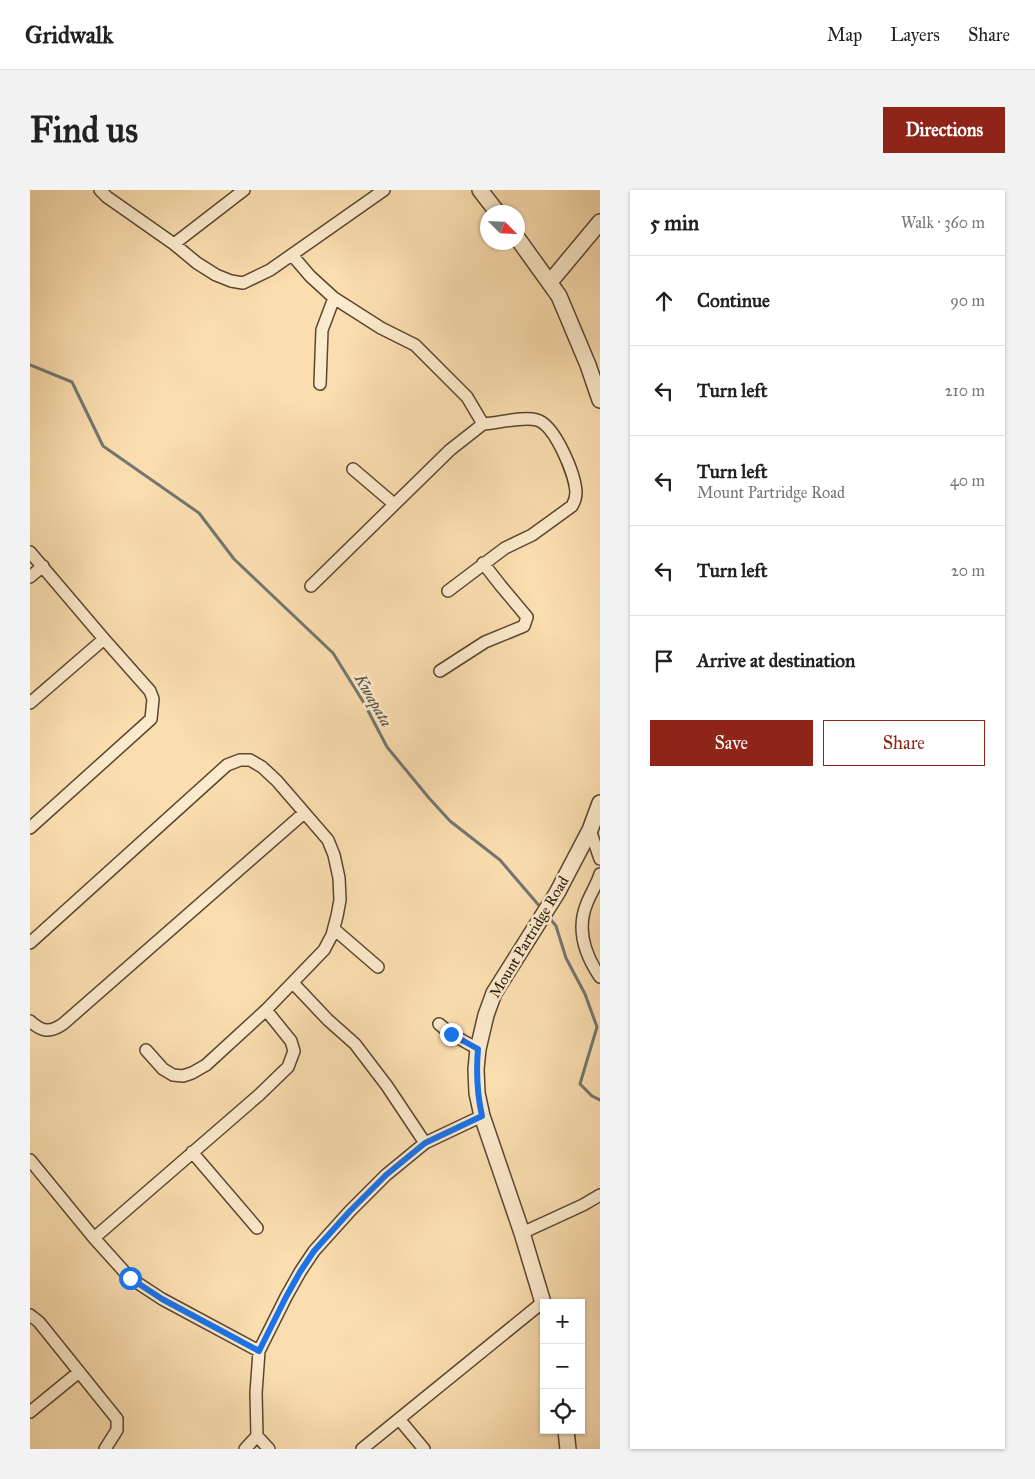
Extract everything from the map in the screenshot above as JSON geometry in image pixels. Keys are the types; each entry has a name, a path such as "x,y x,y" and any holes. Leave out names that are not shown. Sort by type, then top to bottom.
{"street":[{"path":"100,190 197,263 216,275 231,281 243,282 270,270 384,190"},
{"path":"174,244 244,190"},
{"path":"480,190 492,205"},
{"path":"550,282 600,222"},
{"path":"525,248 559,296 575,332 600,400"},
{"path":"292,255 310,276 334,298 381,328 415,345 467,397 483,424"},
{"path":"320,384 322,330 334,298"},
{"path":"311,586 450,450 483,424 530,419 539,421 547,426 562,448 576,493 576,500 572,506 532,534 484,563 448,591"},
{"path":"353,469 394,504"},
{"path":"30,552 150,690 154,699 151,719 30,828"},
{"path":"440,671 484,642 524,626 527,617 500,586 484,563"},
{"path":"30,577 43,566"},
{"path":"30,703 104,639"},
{"path":"30,943 227,765 240,760 250,760 262,767 277,781 328,840 339,878 340,900 334,929 324,950 293,983 206,1065 183,1076 173,1075 162,1069 146,1050"},
{"name":"Mount Partridge Road","path":"542,1299 522,1233 482,1116 477,1093 476,1069 478,1049 486,1015 494,993 557,893 590,830 600,803"},
{"path":"30,1022 36,1027 46,1030 54,1030 63,1024 304,813"},
{"path":"590,830 600,859"},
{"path":"600,874 582,917 583,945 594,969 600,977"},
{"path":"334,929 378,967"},
{"path":"293,983 328,1020 355,1044 387,1086 425,1143"},
{"path":"94,1238 259,1095 288,1067 294,1051 291,1041 266,1010"},
{"path":"439,1024 451,1034 478,1049"},
{"path":"269,1449 258,1436 256,1393 259,1351 286,1297 314,1251 386,1175 425,1143 482,1116"},
{"path":"192,1152 257,1228"},
{"path":"30,1160 94,1238 130,1278 202,1322 259,1351"},
{"path":"522,1233 583,1205 600,1195"},
{"path":"362,1449 540,1306"},
{"path":"30,1315 39,1322 117,1419 117,1430 104,1449"},
{"path":"30,1412 79,1372"},
{"path":"399,1419 424,1449"},
{"path":"566,1434 568,1449"},
{"path":"245,1449 258,1436"}],"waterway":[{"name":"Kwapata","path":"30,365 72,382 103,446 199,513 234,559 333,653 364,703 387,747 450,821 500,860 542,909"},
{"name":"Kwapata","path":"548,916 556,926 566,958 585,994 597,1027 580,1084 592,1096 600,1100"}],"route":[{"path":"130,1278 202,1322 259,1351 300,1272 314,1251 350,1211 386,1175 425,1143 482,1116 477,1093 476,1069 478,1049 451,1034"}]}
